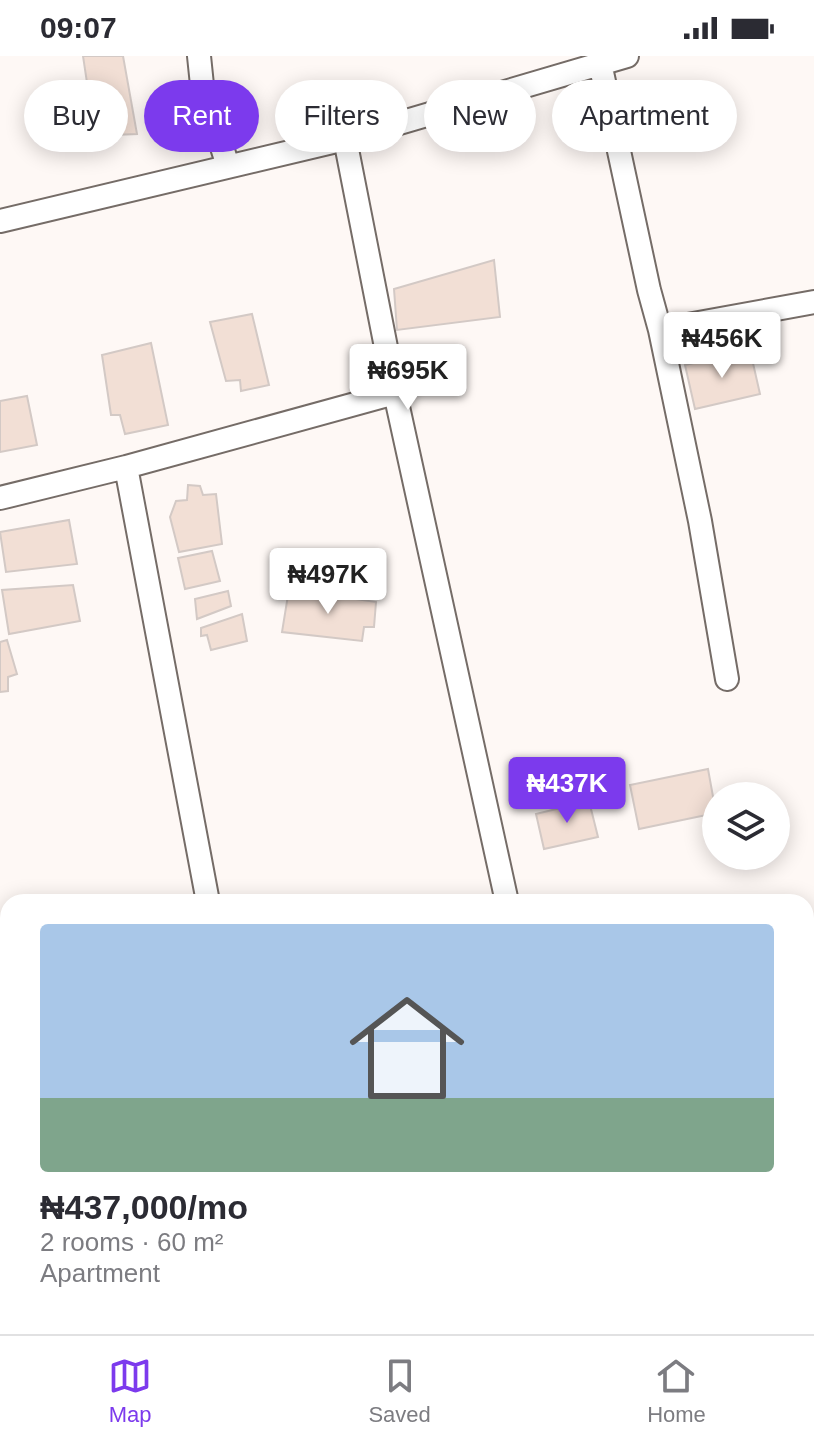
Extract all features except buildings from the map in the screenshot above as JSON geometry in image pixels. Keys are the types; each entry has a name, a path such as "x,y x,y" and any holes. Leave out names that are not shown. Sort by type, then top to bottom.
{"street":[{"path":"199,56 202,85 228,166"},
{"path":"408,120 627,56"},
{"path":"600,63 700,521 727,679"},
{"path":"0,221 289,152"},
{"path":"348,152 395,393 505,894"},
{"path":"660,330 814,302"},
{"path":"0,498 126,467 395,393"},
{"path":"126,467 206,894"}]}
